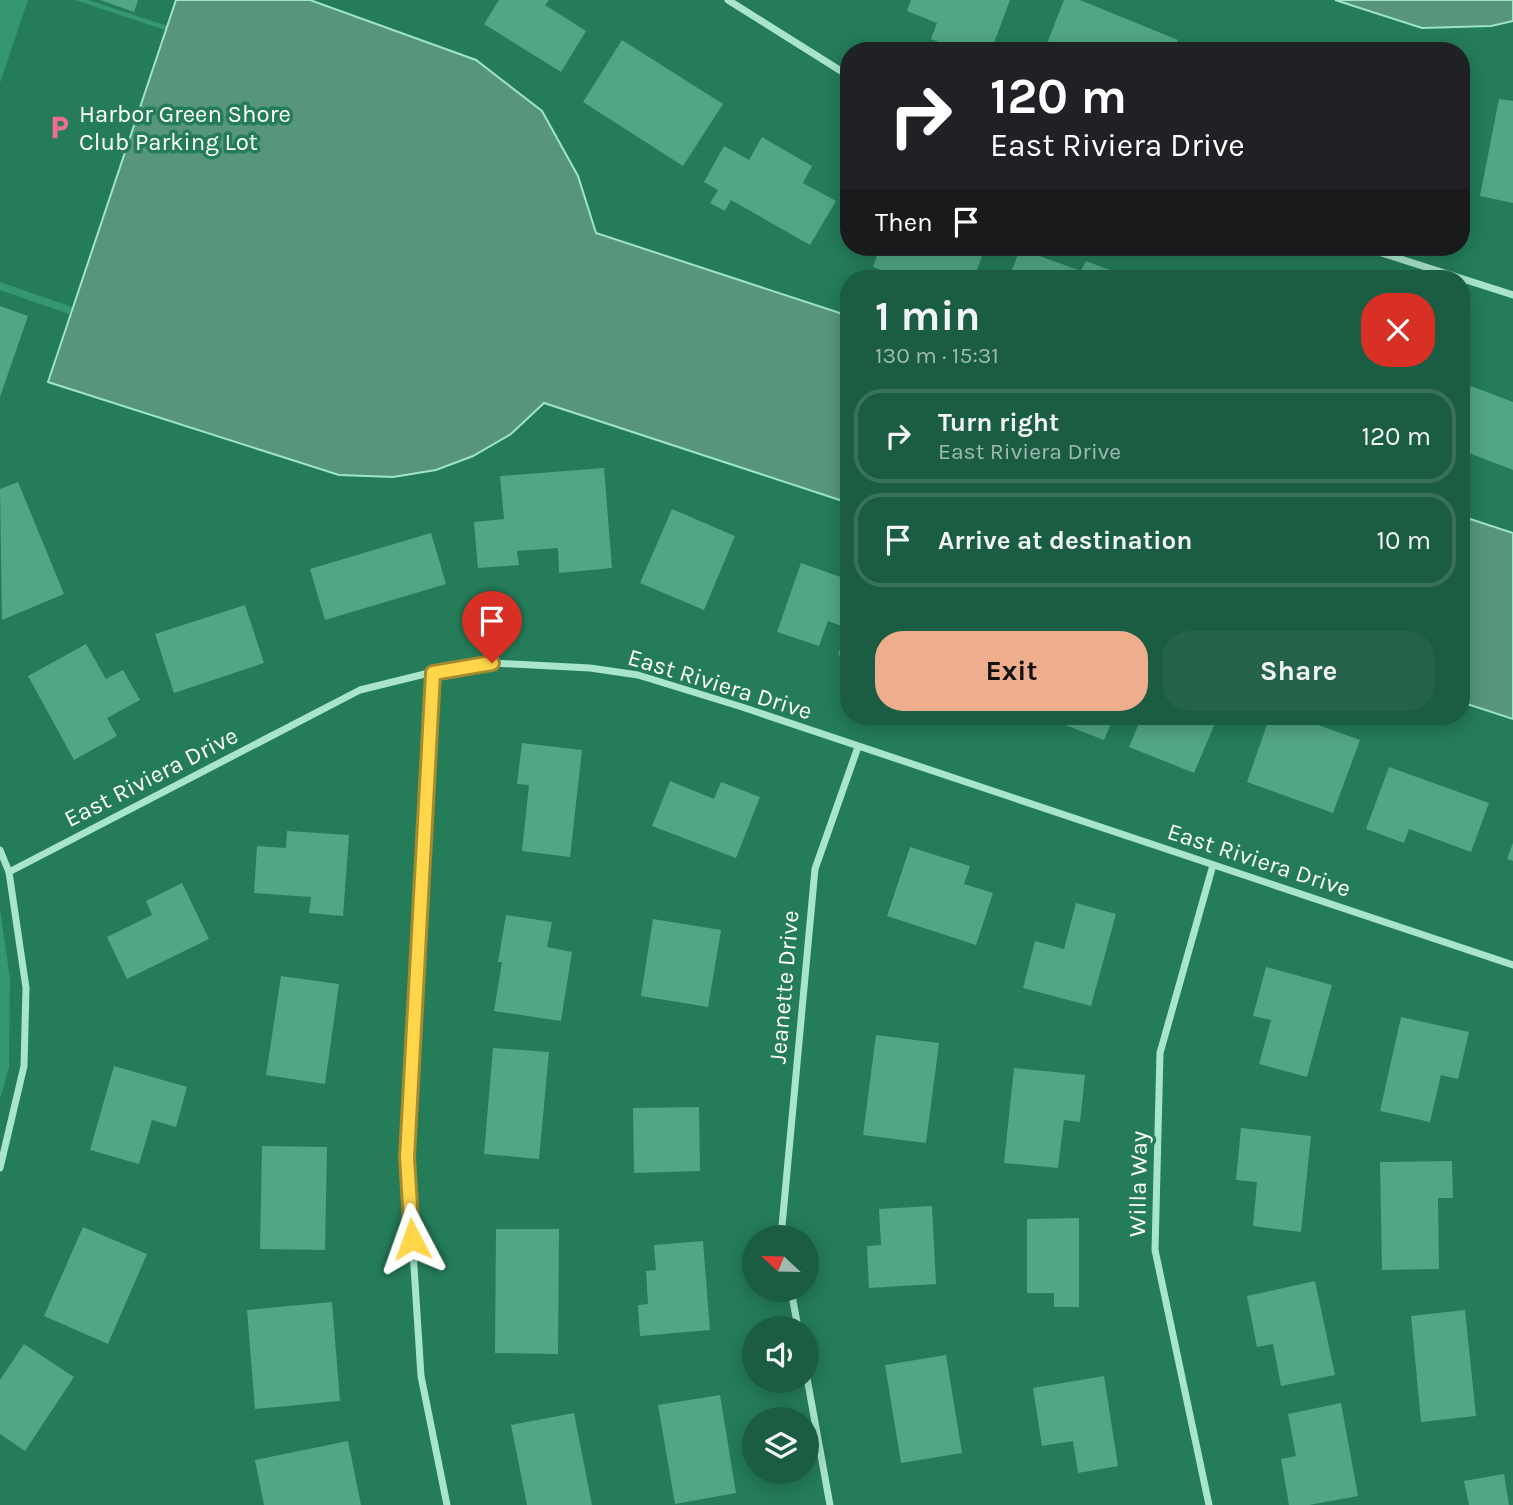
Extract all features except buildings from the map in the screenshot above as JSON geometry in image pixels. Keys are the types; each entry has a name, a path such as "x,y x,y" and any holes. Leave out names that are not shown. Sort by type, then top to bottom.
{"street":[{"path":"728,0 840,70"},
{"path":"1391,256 1435,270"},
{"path":"1470,281 1513,295"},
{"name":"East Riviera Drive","path":"9,872 360,690 492,663 590,668 638,675 742,707 1513,965"},
{"path":"433,673 407,1157 421,1376 447,1505"},
{"name":"Jeanette Drive","path":"782,1225 815,869 858,747"},
{"path":"0,850 9,872 26,988 24,1066 0,1168"},
{"name":"Willa Way","path":"1209,1505 1155,1250 1160,1053 1213,865"},
{"path":"810,1393 830,1505"}],"shaded area":[{"path":"0,0 28,0 0,83"},
{"path":"75,0 89,0 167,26 165,30"},
{"path":"176,0 310,0 476,60 542,111 578,176 596,233 840,313 840,500 544,403 511,434 473,456 436,470 393,477 339,475 48,382"},
{"path":"1335,0 1513,0 1513,21 1491,26 1422,28"},
{"path":"0,282 72,307 69,314 0,290"},
{"path":"1470,519 1513,533 1513,719 1470,705"},
{"path":"0,908 10,979 9,1067 0,1099"}],"place":[{"name":"Harbor Green Shore Club Parking Lot","path":"59,128"}],"route":[{"path":"412,1239 407,1157 433,673 492,663"}]}
